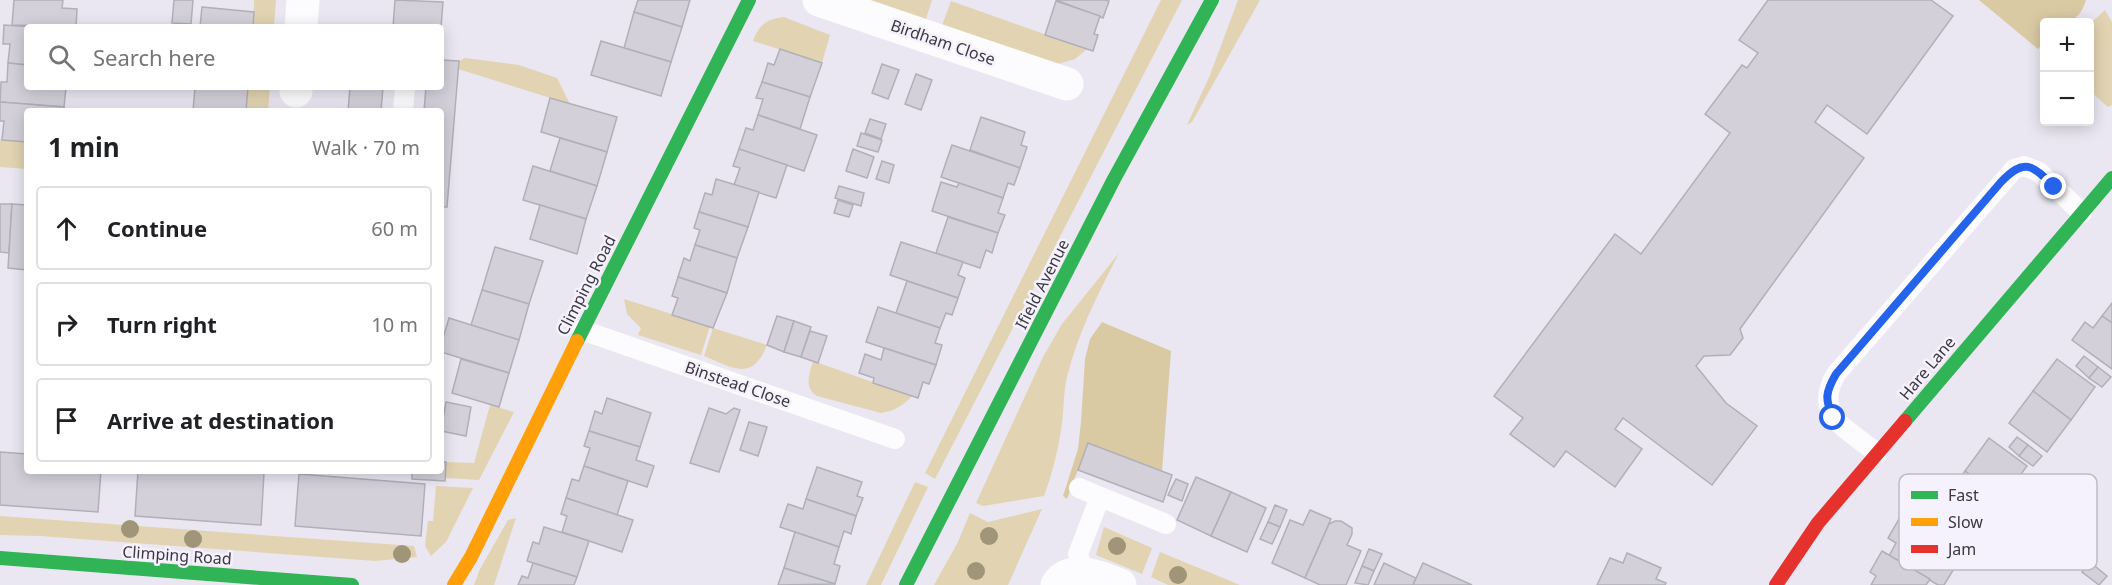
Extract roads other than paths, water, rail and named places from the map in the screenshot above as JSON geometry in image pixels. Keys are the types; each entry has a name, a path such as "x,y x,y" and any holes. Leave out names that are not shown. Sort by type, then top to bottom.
{"street":[{"path":"301,24 303,0"},
{"name":"Climping Road","path":"454,585 471,557 582,330 749,0"},
{"name":"Birdham Close","path":"819,0 1067,84"},
{"name":"Ifield Avenue","path":"906,585 1114,179 1212,0"},
{"name":"Hare Lane","path":"1776,585 1818,523 2112,178"},
{"name":"Climping Road","path":"0,558 352,585"},
{"path":"1070,579 1120,585"}],"lane":[{"path":"403,108 405,90"},
{"path":"1876,453 1833,418 1827,403 1827,388 1836,374 2014,169 2024,166 2039,172 2082,213"},
{"name":"Binstead Close","path":"582,330 895,439"},
{"path":"1080,488 1166,524"},
{"path":"1070,579 1100,497"}]}
